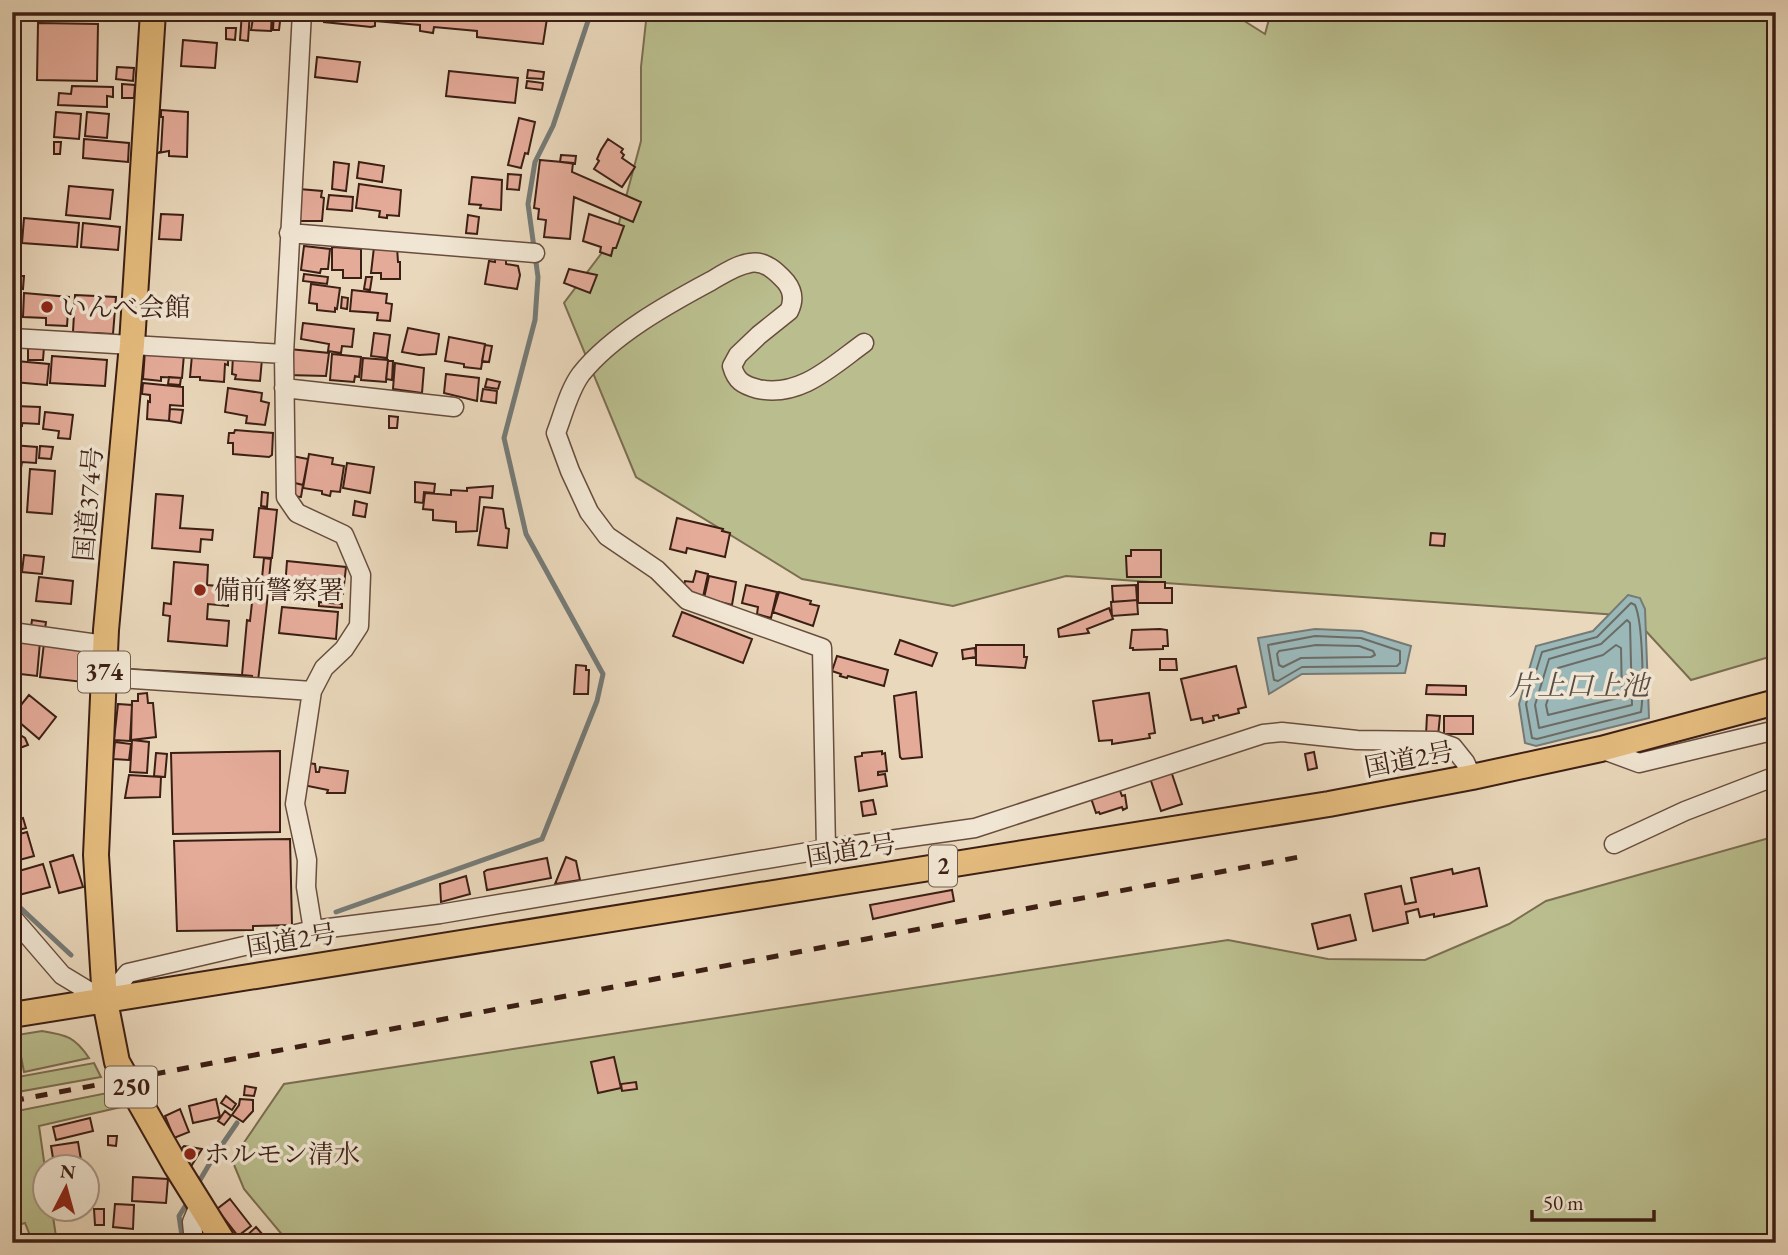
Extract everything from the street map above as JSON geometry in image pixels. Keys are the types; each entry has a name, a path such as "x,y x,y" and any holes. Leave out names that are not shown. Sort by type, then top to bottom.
{"highway":[{"name":"国道374号","path":"105,1001 96,855 105,645 132,344 153,12"},
{"name":"国道2号","path":"12,1015 1246,818 1472,777 1601,749 1776,702"},
{"name":"250","path":"105,1001 117,1062 176,1166 224,1243"}],"street":[{"path":"302,12 284,354 286,497 297,513 344,535 360,575 359,626 344,649 324,668 312,691 295,804 307,860 306,887 313,930"},
{"path":"289,233 535,253"},
{"path":"825,849 822,648 687,600 657,570 607,536 589,512 556,433 580,376 602,352 675,300 751,262 765,264 779,274 790,287 793,303 789,311 738,355 732,366 735,376 742,384 783,392 793,389 819,376 864,343"},
{"path":"12,338 284,354"},
{"path":"284,388 454,407"},
{"path":"12,632 105,645"},
{"path":"104,677 312,691"},
{"path":"1601,749 1639,763 1776,730"},
{"path":"12,917 62,975 105,1001 128,973 313,930 440,914 825,849 975,828 1114,785 1150,770 1247,738 1282,732 1357,740 1436,741 1453,747 1465,762 1472,777"},
{"path":"1614,844 1685,811 1776,776"},
{"path":"194,1243 192,1222 200,1203"}],"green space":[{"path":"647,12 1230,12 1265,34 1271,12 1776,12 1776,655 1691,680 1632,616 1066,576 953,606 802,579 636,477 564,303 616,234 641,141 641,67"},
{"path":"1776,836 1776,1243 289,1243 244,1189 232,1160 284,1084 1228,940 1328,959 1425,960 1509,924 1546,901"},
{"path":"42,1031 70,1038 89,1058 24,1072 17,1035"},
{"path":"94,1063 101,1077 12,1093 12,1078"},
{"path":"112,1092 121,1107 39,1126 43,1154 32,1154 32,1224 54,1224 57,1243 33,1243 25,1223 12,1227 12,1112"}],"water":[{"name":"片上口上池","path":"1628,595 1640,598 1645,609 1649,718 1536,746 1525,743 1519,704 1536,646 1593,631"},
{"path":"1315,629 1362,631 1411,646 1405,673 1302,674 1269,694 1258,638"}],"building":[{"path":"242,12 250,12 248,41 240,40"},
{"path":"254,12 272,12 271,31 251,30"},
{"path":"274,12 281,13 279,30 273,30"},
{"path":"325,12 548,12 543,44 477,37 477,31 434,27 433,33 420,31 420,25 375,21 375,26 371,27 324,22"},
{"path":"38,23 98,24 97,81 37,80"},
{"path":"226,28 236,28 235,40 226,39"},
{"path":"183,40 217,43 215,68 181,66"},
{"path":"317,57 360,62 357,82 315,77"},
{"path":"117,67 134,68 133,81 116,79"},
{"path":"528,70 544,72 543,79 527,78"},
{"path":"449,71 518,78 515,103 446,96"},
{"path":"527,81 543,83 542,90 526,88"},
{"path":"122,84 135,85 134,98 122,98"},
{"path":"72,86 113,87 113,97 107,96 107,107 58,105 59,93 71,94"},
{"path":"161,110 188,112 187,157 169,156 169,151 158,153 161,151"},
{"path":"56,112 81,114 79,139 54,137"},
{"path":"87,112 109,114 107,138 85,136"},
{"path":"519,118 535,122 528,154 525,153 521,168 508,165"},
{"path":"84,139 129,143 128,162 83,158"},
{"path":"608,139 623,149 622,158 635,167 622,187 594,169"},
{"path":"54,142 61,142 60,154 54,154"},
{"path":"561,155 576,156 575,164 560,162"},
{"path":"540,160 573,163 572,172 641,202 633,222 574,197 570,239 544,237 546,220 538,219 539,209 534,208"},
{"path":"334,162 349,164 346,191 332,189"},
{"path":"359,162 384,166 382,182 357,178"},
{"path":"508,174 521,175 519,190 507,189"},
{"path":"472,177 502,180 501,210 469,204"},
{"path":"359,184 401,190 399,216 379,217 380,211 356,208"},
{"path":"69,186 113,190 110,219 66,215"},
{"path":"299,189 322,191 322,221 300,221 300,216 297,215"},
{"path":"329,195 353,197 352,211 327,209"},
{"path":"161,214 183,215 181,240 159,239"},
{"path":"589,214 624,226 611,256 600,252 601,247 583,241"},
{"path":"468,215 479,217 477,234 466,233"},
{"path":"24,218 79,223 77,247 22,243"},
{"path":"83,223 120,227 118,250 81,247"},
{"path":"304,246 330,249 328,269 321,269 320,273 301,270"},
{"path":"332,247 361,249 361,278 343,278 343,270 332,270"},
{"path":"374,247 397,247 400,279 381,279 381,273 371,273"},
{"path":"495,258 506,259 506,264 518,266 520,275 517,289 485,284 489,261 495,262"},
{"path":"569,269 597,275 590,293 564,283"},
{"path":"304,274 328,277 327,284 303,281"},
{"path":"16,276 24,276 23,289 18,288 19,281 15,281"},
{"path":"366,277 372,277 370,290 364,289"},
{"path":"311,284 340,288 335,312 317,310 317,304 309,303"},
{"path":"352,290 387,294 386,303 392,304 390,321 377,320 378,313 350,311"},
{"path":"24,293 69,297 67,326 46,325 46,318 23,317"},
{"path":"75,295 116,297 113,334 73,332"},
{"path":"342,297 348,298 347,309 341,308"},
{"path":"303,323 354,329 352,347 342,346 341,353 328,351 329,344 301,339"},
{"path":"408,328 439,334 436,354 402,352"},
{"path":"374,333 390,335 387,358 371,356"},
{"path":"449,337 485,344 481,369 445,361"},
{"path":"485,345 492,346 489,362 482,361"},
{"path":"28,346 44,347 43,360 28,360"},
{"path":"289,349 329,353 326,376 287,375"},
{"path":"145,351 184,354 182,378 161,377 161,381 143,379"},
{"path":"332,354 361,357 359,377 355,376 354,382 330,380"},
{"path":"192,355 228,358 224,382 190,377"},
{"path":"52,356 107,360 105,386 50,383"},
{"path":"233,356 262,359 260,381 235,379 236,375 232,374"},
{"path":"363,358 388,360 386,382 361,380"},
{"path":"16,361 49,364 47,385 14,382"},
{"path":"388,361 393,361 392,380 386,379"},
{"path":"395,363 424,368 422,393 393,389"},
{"path":"446,374 479,378 477,401 444,393"},
{"path":"169,377 181,378 180,385 168,384"},
{"path":"487,379 500,382 498,389 485,387"},
{"path":"143,383 183,387 183,406 170,405 169,421 147,419 150,395 142,394"},
{"path":"228,388 262,393 261,401 269,403 265,425 246,423 247,416 225,412"},
{"path":"483,389 497,391 496,403 481,401"},
{"path":"15,406 40,407 39,424 22,423 22,426 14,426"},
{"path":"170,409 183,410 181,423 169,421"},
{"path":"45,412 73,415 70,439 58,438 59,431 43,429"},
{"path":"389,416 398,417 397,428 389,428"},
{"path":"235,430 273,433 272,455 233,454 233,443 228,443 229,433 234,433"},
{"path":"12,445 37,447 36,463 22,462 21,468 12,467"},
{"path":"40,446 53,447 51,459 39,458"},
{"path":"309,454 333,458 332,464 344,466 340,492 331,491 330,496 322,494 322,491 303,488"},
{"path":"292,456 308,459 303,485 291,482"},
{"path":"347,463 374,467 370,493 343,488"},
{"path":"30,469 55,471 52,514 27,512"},
{"path":"291,482 303,485 301,497 292,496"},
{"path":"415,482 435,484 434,493 424,492 423,503 415,502"},
{"path":"12,486 20,487 18,514 12,513"},
{"path":"493,486 492,498 480,497 477,531 456,532 456,522 433,520 433,510 423,509 425,493 451,495 451,490 467,491 467,488"},
{"path":"262,492 268,493 267,507 261,506"},
{"path":"156,494 183,496 180,528 213,530 212,540 201,539 200,552 152,548"},
{"path":"355,501 367,504 365,517 353,515"},
{"path":"484,507 503,509 506,528 509,529 507,548 478,545"},
{"path":"259,508 277,510 272,558 254,557"},
{"path":"677,518 730,533 725,557 687,548 686,553 670,549"},
{"path":"1431,533 1445,534 1444,546 1430,545"},
{"path":"1131,550 1161,550 1161,577 1127,577 1126,556 1131,556"},
{"path":"24,555 44,557 42,574 22,572"},
{"path":"264,558 271,559 269,579 262,578"},
{"path":"287,561 346,567 343,594 285,588"},
{"path":"174,562 208,565 207,585 229,587 228,606 208,604 207,619 229,621 227,646 168,641 170,616 163,615 164,603 171,604"},
{"path":"696,571 708,574 703,597 682,593 685,581 693,582"},
{"path":"709,576 736,582 732,605 704,598"},
{"path":"39,577 73,581 71,604 36,601"},
{"path":"1138,582 1165,582 1165,588 1172,588 1172,603 1138,603"},
{"path":"254,584 269,585 258,681 252,680 252,676 242,675 247,620 250,621"},
{"path":"746,585 777,592 771,618 757,614 758,607 742,603"},
{"path":"1136,585 1137,600 1113,602 1112,586"},
{"path":"779,592 819,606 813,626 773,612"},
{"path":"1137,600 1138,614 1112,616 1111,602"},
{"path":"319,602 342,604 342,608 319,606"},
{"path":"282,607 338,612 336,639 279,633"},
{"path":"1109,608 1113,619 1087,629 1089,633 1059,637 1058,629"},
{"path":"682,612 752,639 743,663 673,636"},
{"path":"32,620 46,622 45,629 31,627"},
{"path":"1132,630 1167,630 1168,646 1163,646 1163,649 1130,648"},
{"path":"12,639 40,642 37,676 12,673"},
{"path":"900,640 937,653 932,666 895,654"},
{"path":"44,643 87,649 83,682 40,677"},
{"path":"976,645 1024,645 1024,657 1027,657 1025,668 976,665"},
{"path":"975,648 976,657 963,659 962,650"},
{"path":"837,656 888,670 884,686 840,676 841,674 832,671"},
{"path":"1160,659 1176,659 1177,670 1160,670"},
{"path":"576,665 586,666 586,670 589,670 588,694 574,694"},
{"path":"1236,666 1246,707 1238,709 1239,713 1219,718 1218,715 1213,716 1214,720 1203,723 1202,718 1191,720 1181,679"},
{"path":"126,669 240,675 240,681 126,675"},
{"path":"1427,685 1466,686 1466,695 1426,694"},
{"path":"916,692 922,757 902,759 894,696"},
{"path":"147,693 148,703 153,703 156,737 131,740 132,701 138,701 138,694"},
{"path":"1149,693 1155,733 1149,734 1150,738 1112,744 1112,740 1099,741 1093,701"},
{"path":"29,695 56,717 39,739 12,716"},
{"path":"118,704 132,705 130,741 114,740"},
{"path":"1427,715 1440,716 1438,736 1426,735"},
{"path":"1444,716 1473,716 1473,734 1444,734"},
{"path":"12,730 25,738 28,745 12,751"},
{"path":"132,740 149,742 147,773 130,772"},
{"path":"115,742 131,744 129,760 113,759"},
{"path":"1391,745 1391,749 1398,749 1400,767 1381,769 1379,746"},
{"path":"1420,747 1449,751 1449,760 1446,760 1446,763 1423,763 1423,759 1420,759"},
{"path":"280,751 280,832 173,834 171,753"},
{"path":"882,751 882,754 885,753 887,771 878,772 878,775 885,774 887,786 859,791 855,757 862,756 862,753"},
{"path":"1314,752 1317,768 1308,770 1305,754"},
{"path":"156,753 167,754 165,777 154,776"},
{"path":"307,763 315,764 316,772 319,772 320,767 348,771 345,793 327,793 328,790 303,785"},
{"path":"1170,768 1182,804 1161,811 1149,775"},
{"path":"129,775 161,777 160,797 125,798"},
{"path":"1119,788 1122,796 1125,795 1127,808 1096,813 1091,798"},
{"path":"873,800 876,814 863,816 861,802"},
{"path":"23,818 26,828 12,832 12,821"},
{"path":"27,832 34,856 12,862 12,836"},
{"path":"290,839 292,925 253,926 253,930 177,931 174,841"},
{"path":"73,855 83,887 59,893 50,862"},
{"path":"566,857 576,861 580,880 555,884"},
{"path":"547,858 551,878 487,890 484,872 487,870"},
{"path":"43,864 50,887 15,896 12,873"},
{"path":"1479,868 1487,906 1434,917 1434,914 1420,917 1418,909 1406,912 1408,923 1373,931 1365,894 1401,886 1405,904 1416,902 1411,878 1452,869 1453,874"},
{"path":"466,876 470,894 441,902 440,884"},
{"path":"952,890 954,901 873,919 870,905"},
{"path":"1350,915 1356,940 1318,949 1312,924"},
{"path":"614,1057 621,1088 598,1093 591,1062"},
{"path":"636,1082 637,1089 622,1091 621,1084"},
{"path":"245,1086 256,1088 254,1096 244,1095"},
{"path":"226,1096 236,1104 232,1110 221,1103"},
{"path":"216,1099 220,1117 193,1123 189,1106"},
{"path":"240,1099 253,1100 253,1111 243,1122 232,1115"},
{"path":"180,1109 189,1132 174,1138 165,1116"},
{"path":"225,1111 231,1116 224,1125 218,1121"},
{"path":"90,1118 93,1131 56,1140 53,1127"},
{"path":"108,1136 117,1136 116,1146 108,1145"},
{"path":"78,1142 80,1154 52,1154 51,1146"},
{"path":"184,1146 202,1149 190,1168 180,1150"},
{"path":"133,1177 168,1179 166,1203 132,1201"},
{"path":"230,1199 251,1226 238,1236 217,1209"},
{"path":"115,1204 134,1205 133,1229 113,1227"},
{"path":"104,1209 104,1225 95,1225 102,1224"},
{"path":"256,1227 270,1243 241,1241"},
{"path":"121,1237 121,1243 68,1243 68,1238"}],"waterway":[{"path":"336,912 542,839 597,701 603,674 526,534 504,438 535,320 538,277 528,204 535,162 553,126 591,12"},
{"path":"12,900 71,955"},
{"path":"197,1185 237,1123"},
{"path":"183,1243 179,1216 189,1200"}],"railway":[{"path":"12,1101 1299,857"}],"place":[{"name":"いんべ会館","path":"47,307"},
{"name":"備前警察署","path":"200,590"},
{"name":"ホルモン清水","path":"190,1154"}]}
